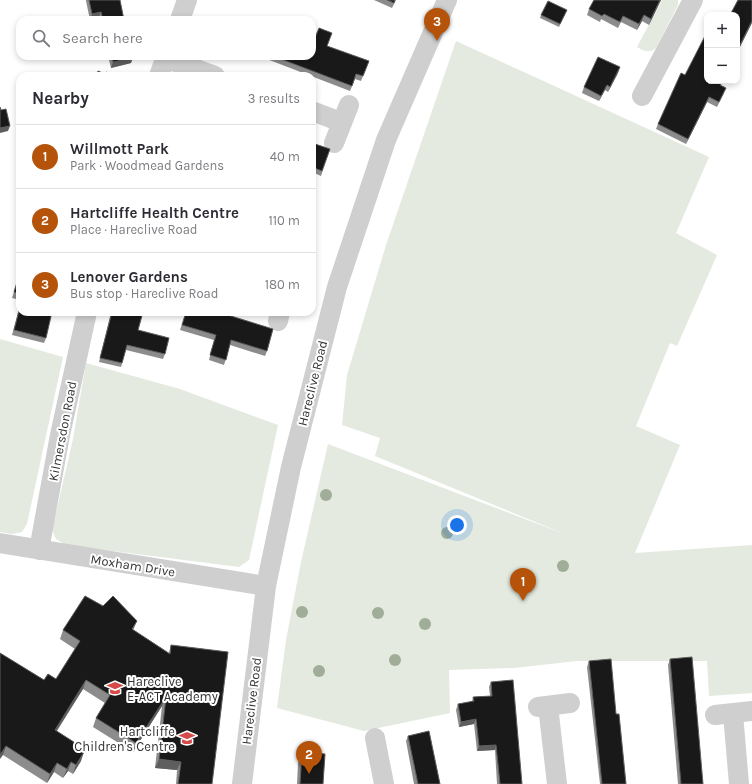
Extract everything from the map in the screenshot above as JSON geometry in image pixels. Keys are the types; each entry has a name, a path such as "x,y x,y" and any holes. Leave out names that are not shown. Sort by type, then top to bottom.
{"street":[{"path":"181,16 187,0"},
{"name":"Hareclive Road","path":"242,784 266,586 291,467 337,287 386,140 448,0"},
{"path":"642,96 693,0"},
{"path":"163,63 199,72"},
{"path":"316,111 345,113 334,143"},
{"name":"Kilmersdon Road","path":"38,550 60,435 86,316"},
{"name":"Moxham Drive","path":"0,544 266,586"},
{"path":"556,784 543,706 570,703"},
{"path":"738,784 724,715 752,711"},
{"path":"375,738 384,784"}],"shaded area":[{"path":"662,0 678,0 678,5 656,48 651,51 645,51 637,47"},
{"path":"456,41 709,157 676,233 717,255 677,346 670,343 636,426 680,445 635,553 752,545 752,693 709,696 707,661 577,661 514,668 449,670 450,713 364,731 277,708 286,640 301,562 328,444 567,535 375,456 380,438 342,425 347,375 386,245"},
{"path":"0,339 63,357 27,524 22,532 12,534 0,532"},
{"path":"86,363 180,389 278,425 249,560 239,567 66,545 56,539 52,530 73,439"}],"building":[{"path":"89,0 120,0 123,16 102,16 101,12 92,14"},
{"path":"387,0 395,0 394,3"},
{"path":"594,0 660,0 651,19 644,15 639,24 623,16 620,22 604,14 602,16 589,9"},
{"path":"738,0 752,0 752,21 740,45 740,12 732,12"},
{"path":"548,1 567,10 560,24 541,15"},
{"path":"319,28 332,33 327,46 369,61 363,76 356,74 352,86 284,60 316,60 316,35"},
{"path":"704,38 704,84 720,84 726,88 719,102 709,97 688,139 658,124 681,73 685,75"},
{"path":"598,57 620,67 610,87 607,85 601,96 584,87"},
{"path":"113,60 123,60 113,62"},
{"path":"0,107 1,110 6,109 10,126 0,128"},
{"path":"316,144 330,149 322,171 316,169"},
{"path":"18,316 51,316 46,338 14,330"},
{"path":"111,316 142,316 138,330 169,338 165,354 127,345 122,363 100,358"},
{"path":"185,316 231,316 273,329 267,351 231,340 226,360 210,355 216,335 182,325"},
{"path":"85,596 103,606 113,596 137,621 132,629 170,654 171,645 228,652 212,784 178,784 181,762 159,759 166,697 136,743 96,718 110,695 86,680 55,730 77,744 75,746 84,752 76,765 71,762 67,769 57,763 50,774 6,746 0,755 0,653 44,680 48,674 56,679 80,641 63,630"},
{"path":"692,657 703,784 681,784 670,659"},
{"path":"611,659 616,714 619,714 626,784 602,784 589,661"},
{"path":"513,680 522,784 500,784 496,745 479,746 476,719 461,722 458,704 474,701 473,697 492,696 491,682"},
{"path":"429,731 440,784 418,784 408,736"},
{"path":"302,752 325,754 323,784 300,784"}],"place":[{"name":"Lenover Gardens","path":"437,41"},
{"name":"Willmott Park","path":"523,601"},
{"name":"Hareclive E-ACT Academy","path":"115,688"},
{"name":"Hartcliffe Children's Centre","path":"187,738"},
{"name":"Hartcliffe Health Centre","path":"309,774"}]}
